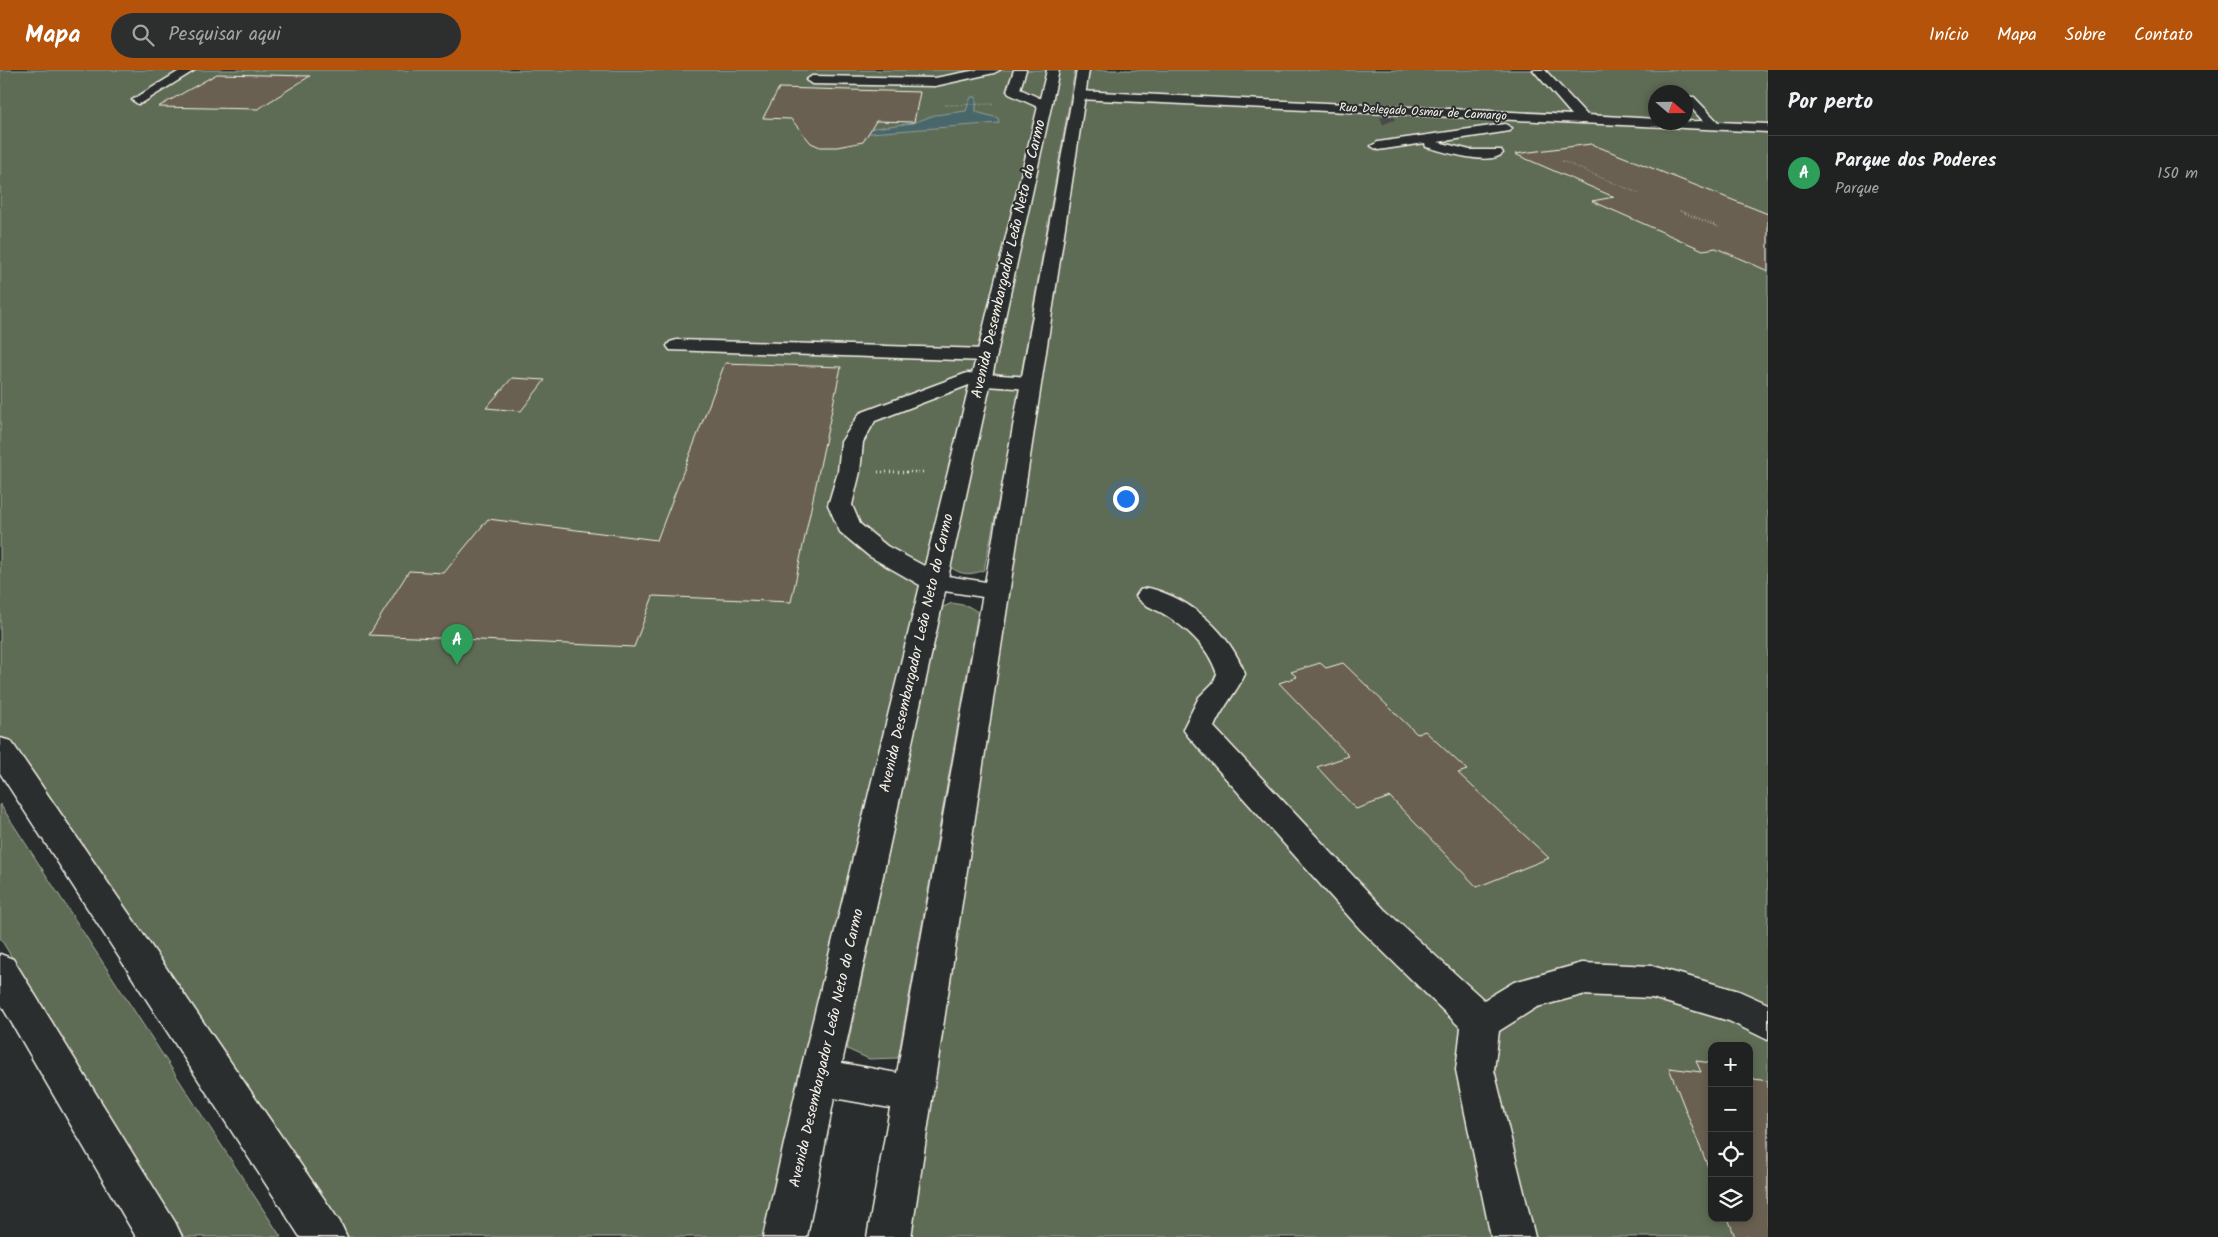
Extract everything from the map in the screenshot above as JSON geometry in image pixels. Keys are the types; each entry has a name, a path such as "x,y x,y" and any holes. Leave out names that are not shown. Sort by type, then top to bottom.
{"main road":[{"path":"138,100 189,70"},
{"path":"812,80 935,82 994,70"},
{"path":"1020,70 1013,91 1044,105"},
{"name":"Avenida Desembargador Leão Neto do Carmo","path":"785,1237 819,1077 1052,70"},
{"path":"1539,70 1583,119"},
{"path":"889,1237 1081,82"},
{"name":"Rua Delegado Osmar de Camargo","path":"1081,82 1384,112 1422,112 1768,128"},
{"path":"1693,103 1715,126"},
{"path":"1422,112 1431,124 1446,137"},
{"path":"1378,146 1514,127 1748,141"},
{"path":"1396,128 1402,135 1419,141 1449,147 1470,154 1496,153"},
{"path":"677,346 984,367 1030,383"},
{"path":"984,367 967,379 867,417 852,442 849,472 840,505 850,526 878,551 934,582 996,591"},
{"path":"1149,596 1176,609 1209,636 1228,659 1231,674 1224,688 1209,704 1198,729 1372,919 1481,1022"},
{"path":"0,749 326,1237"},
{"path":"0,970 160,1237"},
{"path":"1481,1022 1527,993 1582,979 1652,982 1739,1007 1768,1023"},
{"path":"1481,1022 1475,1070 1513,1237"},
{"path":"819,1077 913,1094"}],"path":[{"path":"964,104 981,104"},
{"path":"1562,161 1640,194"},
{"path":"1680,211 1719,228"}],"green space":[{"path":"0,70 1053,70 785,1237 325,1237 0,749"},
{"path":"1058,70 1075,70 1021,375 1007,376 993,372"},
{"path":"1083,70 1768,70 1768,1237 889,1237"},
{"path":"994,384 1015,386 1022,389 984,570 969,574 960,572 947,564 985,387"},
{"path":"952,603 968,606 978,612 898,1058 869,1059 847,1049 941,608"},
{"path":"0,804 281,1237 184,1237 0,938"}],"water":[{"path":"971,97 976,97 976,112 998,118 999,123 832,136 829,134 913,123 935,115 966,111"}],"building":[{"path":"217,74 310,76 258,109 158,107"},
{"path":"779,88 920,92 914,122 876,121 863,142 837,147 820,147 811,143 791,119 763,118"},
{"path":"1591,144 1768,214 1768,271 1716,248 1703,250 1592,201 1614,197 1515,154"},
{"path":"725,363 841,367 791,602 653,596 634,647 369,635 409,571 444,573 488,519 657,540"},
{"path":"512,378 545,380 521,411 486,408"},
{"path":"1320,663 1326,668 1343,663 1417,734 1425,731 1467,770 1458,773 1549,858 1477,887 1390,797 1356,809 1317,767 1349,756 1279,683 1297,677 1291,672"},
{"path":"1696,1061 1708,1062 1708,1167 1669,1068 1701,1072"},
{"path":"1753,1077 1754,1079 1768,1081 1768,1237 1735,1237 1729,1222 1753,1222"}],"tunnel":[{"path":"1386,115 1389,122"}],"place":[{"name":"Parque dos Poderes","path":"457,665"}]}
